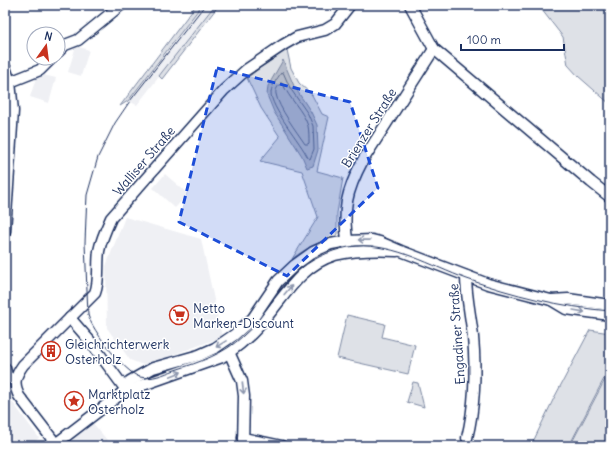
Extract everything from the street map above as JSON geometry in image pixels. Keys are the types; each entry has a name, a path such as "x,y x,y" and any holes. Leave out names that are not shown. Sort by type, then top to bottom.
{"street":[{"path":"66,44 78,40 121,5"},
{"name":"Walliser Straße","path":"15,381 18,372 23,365 95,292 97,287 99,250 111,218 199,118 224,90 246,70 282,45 297,37 325,30 335,24 350,5"},
{"path":"410,5 434,48 610,197"},
{"name":"Brienzer Straße","path":"349,252 345,218 346,199 354,178 363,160 434,48"},
{"path":"10,82 40,70 44,66"},
{"path":"5,67 10,82 13,111 5,231"},
{"path":"5,368 7,376 15,381 19,396 54,445 126,390 130,382 144,373 157,367 199,355 225,342 249,322 278,281 295,265 313,252 331,244 347,241 372,240 494,286 551,300 566,308 610,315"},
{"path":"126,390 135,389 160,380 229,352 243,342 259,327 298,278 323,260 334,255 349,252 378,250 401,252"},
{"name":"Engadiner Straße","path":"466,276 466,288 473,337 474,371 472,418 467,438"},
{"path":"551,300 568,299 610,304"},
{"path":"70,318 90,341 126,390"},
{"path":"229,352 242,381 244,396 243,442 282,446"},
{"path":"157,367 156,373 160,380"}],"highlighted area":[{"path":"217,68 350,102 378,188 287,276 179,222"}],"shaded area":[{"path":"196,5 202,5 128,101 120,106"},
{"path":"202,5 215,5 137,105 128,101"},
{"path":"215,5 219,5 162,79 159,76"},
{"path":"538,5 610,5 610,104 578,76 568,65 563,37"},
{"path":"76,46 89,50 81,76 68,72"},
{"path":"287,50 291,68 299,83 312,95 322,114 329,117 317,171 343,178 337,213 337,234 335,237 313,246 292,259 318,217 302,171 260,161 280,137 261,108 247,78"},
{"path":"43,75 56,78 49,103 30,97 36,78"},
{"path":"165,174 188,194 175,208 153,188"},
{"path":"125,217 201,239 222,337 148,364 143,365 130,360 107,328 106,266"},
{"path":"347,315 385,324 382,337 415,345 408,374 337,358"},
{"path":"590,330 610,333 610,367 569,446 531,446 553,400"},
{"path":"610,370 610,446 570,446"},
{"path":"413,382 418,383 424,407 407,402"},
{"path":"5,392 39,438 29,446 5,446"},
{"path":"92,422 112,446 65,446"}],"water":[{"path":"283,60 294,86 311,112 317,125 318,150 313,166 307,168 302,156 274,112 267,95 268,86"}],"tram line":[{"path":"205,5 130,101 115,123 98,157 87,195 85,243 88,315 102,340 126,368 140,377 149,378 220,353 236,342 251,328 285,284 300,269 327,253 356,246 371,246 399,252 467,279 520,295 573,307 610,311"}],"place":[{"name":"Netto Marken-Discount","path":"179,315"},
{"name":"Gleichrichterwerk Osterholz","path":"51,351"},
{"name":"Marktplatz Osterholz","path":"74,401"}]}
